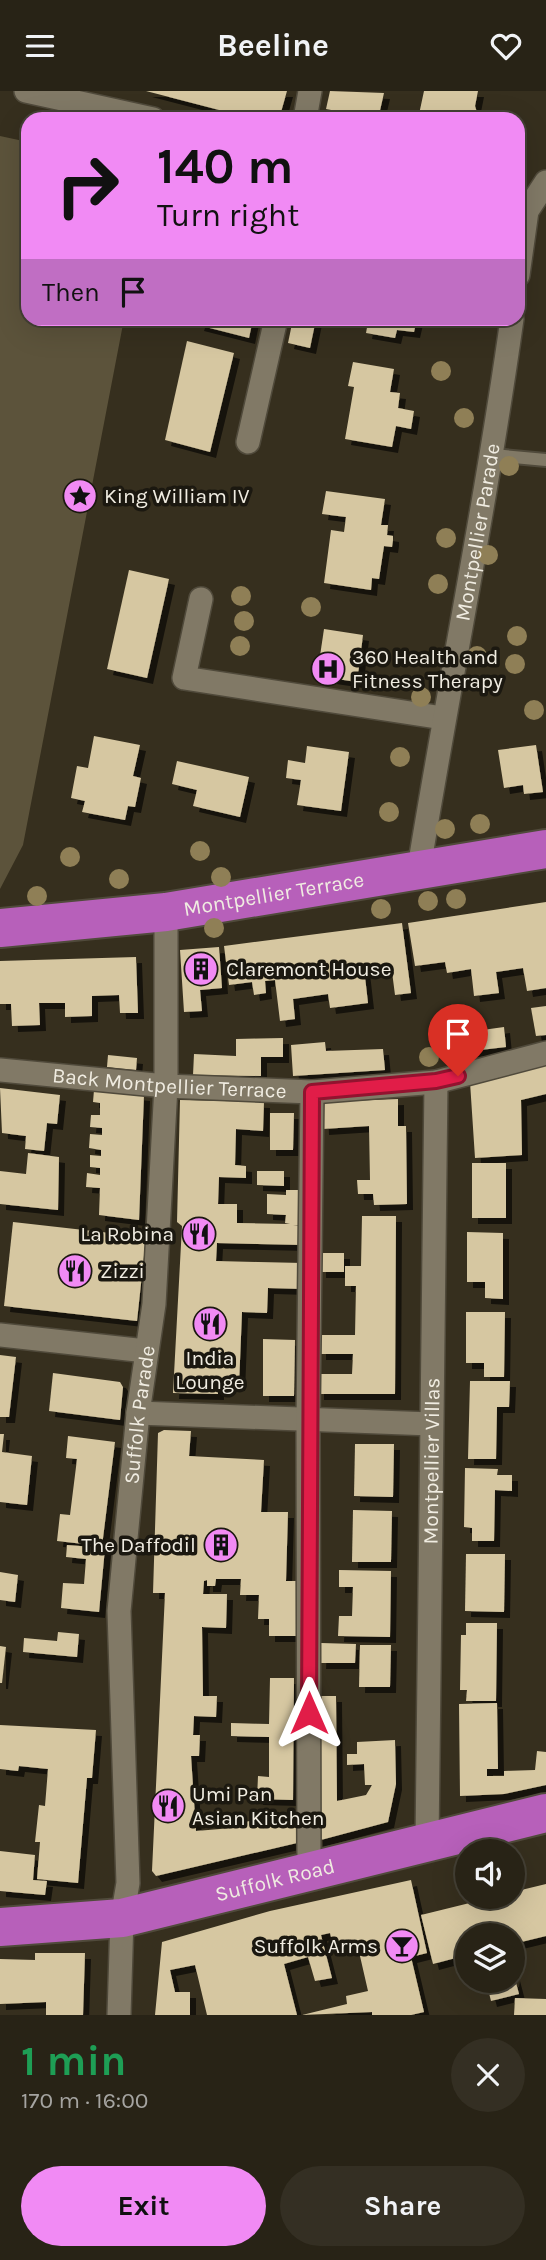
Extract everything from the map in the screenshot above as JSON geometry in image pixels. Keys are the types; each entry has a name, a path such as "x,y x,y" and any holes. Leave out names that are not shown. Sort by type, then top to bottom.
{"highway":[{"name":"Montpellier Terrace","path":"0,928 166,912 546,849"},
{"name":"Suffolk Road","path":"0,1927 122,1918 546,1813"}],"street":[{"path":"26,91 121,112"},
{"path":"306,112 310,91"},
{"path":"525,206 546,182"},
{"path":"248,442 274,326"},
{"name":"Montpellier Parade","path":"419,868 443,718 493,455 511,326"},
{"path":"201,599 184,678 443,718"},
{"name":"Suffolk Parade","path":"119,2015 122,1918 128,1883 119,1611 138,1413 154,1304 166,1086 166,912"},
{"name":"Back Montpellier Terrace","path":"0,1070 166,1086 312,1092 436,1081 546,1053"},
{"name":"Montpellier Villas","path":"427,1843 436,1081"},
{"path":"309,1872 308,1421 312,1092"},
{"path":"0,1335 146,1351"},
{"path":"138,1413 431,1424"}],"lane":[{"path":"493,455 546,460"}],"shaded area":[{"path":"0,136 21,140 21,326 123,326 23,845 0,889"}],"building":[{"path":"146,91 287,91 281,112 227,112"},
{"path":"330,91 384,93 380,112 342,112 326,109"},
{"path":"424,91 478,91 475,106 477,112 420,112"},
{"path":"202,326 252,326 249,338"},
{"path":"292,326 315,326 310,348 288,343"},
{"path":"367,326 415,326 414,332 397,330 395,338 366,333"},
{"path":"187,341 234,353 210,452 165,440"},
{"path":"353,362 394,369 390,392 400,393 398,408 414,411 411,429 396,426 392,447 345,439 354,387 348,386"},
{"path":"326,491 385,499 381,525 388,525 387,535 393,536 392,547 384,546 379,579 372,578 371,590 324,583 331,530 344,532 346,517 322,514"},
{"path":"129,570 169,579 147,678 107,669"},
{"path":"324,629 363,635 357,682 317,676"},
{"path":"94,736 140,745 133,776 141,778 135,807 128,806 125,820 82,812 85,801 71,798 77,766 88,768"},
{"path":"536,745 543,792 524,794 523,785 504,788 498,750"},
{"path":"307,746 349,752 341,811 297,805 301,780 286,778 288,760 305,763"},
{"path":"177,761 249,777 240,817 193,806 197,790 172,784"},
{"path":"546,902 546,988 527,991 523,968 496,972 499,993 474,996 471,969 447,973 445,962 415,966 408,923"},
{"path":"402,923 411,993 395,995 391,964 364,968 368,1003 330,1008 328,994 293,999 295,1019 280,1021 275,980 265,981 266,993 254,995 252,982 229,985 224,946"},
{"name":"Claremont House","path":"219,947 222,988 200,990 202,1011 184,1012 180,950"},
{"path":"136,957 138,1013 120,1013 119,995 92,996 92,1016 65,1017 65,1003 39,1003 40,1025 12,1026 11,1004 0,1004 0,961"},
{"path":"546,1006 546,1035 536,1036 531,1008"},
{"path":"504,1027 506,1047 463,1052 461,1033"},
{"path":"283,1038 283,1057 261,1057 261,1076 193,1075 194,1054 236,1056 236,1039"},
{"path":"325,1042 326,1051 383,1049 385,1070 293,1076 291,1045"},
{"path":"108,1055 137,1058 136,1070 107,1067"},
{"path":"546,1065 546,1094 521,1100 522,1155 475,1158 470,1082"},
{"path":"0,1088 60,1095 57,1124 47,1123 44,1151 25,1149 26,1136 2,1133"},
{"path":"94,1090 144,1095 139,1220 99,1215 100,1188 86,1187 87,1173 100,1175 100,1168 90,1167 90,1155 101,1156 101,1150 89,1148 90,1134 102,1135 102,1128 90,1127 91,1115 100,1115 100,1103 93,1102"},
{"path":"398,1099 398,1126 406,1126 407,1204 374,1205 373,1194 358,1194 357,1180 370,1180 369,1126 323,1129 322,1102"},
{"path":"180,1100 264,1102 263,1131 236,1129 235,1165 246,1166 246,1178 219,1177 218,1204 237,1204 237,1223 290,1224 285,1223 286,1215 267,1214 267,1194 286,1195 286,1190 303,1190 302,1225 293,1226 302,1226 302,1245 217,1243 216,1261 303,1263 302,1289 268,1288 267,1313 242,1312 239,1385 218,1385 218,1394 173,1393 182,1226 177,1222"},
{"path":"270,1113 294,1113 293,1150 270,1150"},
{"path":"28,1153 59,1157 58,1210 0,1204 0,1171 26,1174"},
{"path":"472,1163 506,1163 506,1218 472,1218"},
{"path":"257,1171 284,1171 284,1186 257,1185"},
{"path":"362,1216 396,1216 395,1394 318,1394 318,1374 352,1374 353,1354 320,1354 320,1335 355,1335 356,1286 345,1286 345,1266 361,1266"},
{"name":"Zizzi","path":"13,1222 146,1237 137,1321 4,1306"},
{"path":"467,1232 503,1233 503,1299 485,1298 485,1282 467,1282"},
{"path":"320,1253 344,1253 344,1272 320,1272"},
{"path":"466,1312 505,1312 504,1377 484,1377 484,1363 466,1363"},
{"path":"263,1339 295,1340 294,1396 263,1396"},
{"path":"0,1355 16,1357 9,1417 0,1417"},
{"path":"53,1373 120,1382 123,1387 120,1420 49,1411"},
{"path":"470,1381 510,1381 509,1407 497,1407 496,1459 468,1459"},
{"path":"164,1430 191,1431 189,1456 264,1460 261,1512 288,1512 286,1581 298,1581 297,1636 269,1636 269,1619 258,1619 259,1595 240,1595 241,1579 216,1579 215,1586 207,1586 207,1580 204,1581 203,1594 227,1594 226,1628 202,1627 203,1696 217,1696 216,1717 194,1716 193,1735 200,1735 199,1756 191,1756 196,1831 232,1828 232,1824 296,1813 297,1843 156,1876 152,1871 165,1593 153,1593 158,1433"},
{"path":"0,1434 4,1434 2,1452 32,1456 27,1505 0,1502"},
{"path":"68,1436 115,1442 102,1546 57,1541 60,1514 70,1515 77,1459 66,1458"},
{"path":"355,1444 394,1444 393,1497 354,1496"},
{"path":"465,1468 498,1469 497,1475 512,1475 512,1491 495,1490 494,1541 472,1541 472,1528 464,1527"},
{"path":"353,1510 392,1511 391,1562 352,1562"},
{"path":"67,1545 105,1548 99,1612 61,1608 63,1583 84,1584 86,1559 66,1557"},
{"path":"466,1554 505,1554 504,1612 465,1611"},
{"path":"339,1570 391,1571 390,1637 338,1636 339,1616 352,1616 353,1587 339,1587"},
{"path":"0,1572 18,1575 15,1602 0,1600"},
{"path":"466,1623 497,1623 496,1701 466,1701 467,1690 460,1690 461,1635 466,1635"},
{"path":"58,1632 79,1634 77,1657 23,1652 24,1638 57,1641"},
{"path":"321,1643 356,1644 355,1663 320,1663"},
{"path":"360,1645 391,1645 390,1687 359,1687"},
{"path":"0,1646 6,1647 2,1683 0,1683"},
{"path":"270,1678 294,1678 293,1800 257,1799 258,1776 269,1777 269,1737 231,1736 231,1723 269,1724"},
{"path":"313,1696 336,1696 337,1801 366,1795 372,1785 365,1785 364,1764 347,1765 347,1754 357,1754 357,1742 395,1740 396,1784 388,1822 317,1841"},
{"path":"497,1703 498,1769 487,1769 487,1776 504,1776 504,1771 535,1770 537,1751 546,1752 546,1785 504,1794 460,1796 459,1704"},
{"path":"0,1725 96,1730 92,1778 87,1778 78,1883 37,1879 40,1842 35,1842 39,1805 45,1806 48,1769 19,1766 18,1771 0,1769"},
{"path":"0,1851 35,1855 33,1880 47,1881 45,1895 0,1891"},
{"path":"411,1880 427,1953 411,1957 424,2012 411,2015 372,2015 372,2012 302,2015 347,2004 346,1996 368,1991 357,1943 334,1949 330,1933 321,1935 332,1978 315,1981 308,1957 284,1964 297,2015 207,2015 195,1965 170,1970 175,1992 190,1992 190,2015 155,2015 162,1942 270,1911"},
{"path":"546,1884 546,1936 525,1941 525,1923 455,1923 455,1958 433,1964 421,1915 455,1907 455,1909 525,1909 525,1889"},
{"path":"35,1953 85,1953 83,2015 46,2015 46,2002 0,2004 0,1959 35,1960"},
{"path":"489,1993 519,1993 519,1994 491,2001"},
{"path":"515,1998 546,1999 546,2015 514,2015"}],"place":[{"name":"King William IV","path":"80,496"},
{"name":"360 Health and Fitness Therapy","path":"328,669"},
{"name":"Claremont House","path":"201,969"},
{"name":"La Robina","path":"199,1234"},
{"name":"Zizzi","path":"75,1271"},
{"name":"India Lounge","path":"210,1324"},
{"name":"The Daffodil","path":"221,1545"},
{"name":"Umi Pan Asian Kitchen","path":"168,1806"},
{"name":"Suffolk Arms","path":"402,1946"}],"route":[{"path":"309,1713 308,1421 312,1092 436,1081 458,1076"}]}
